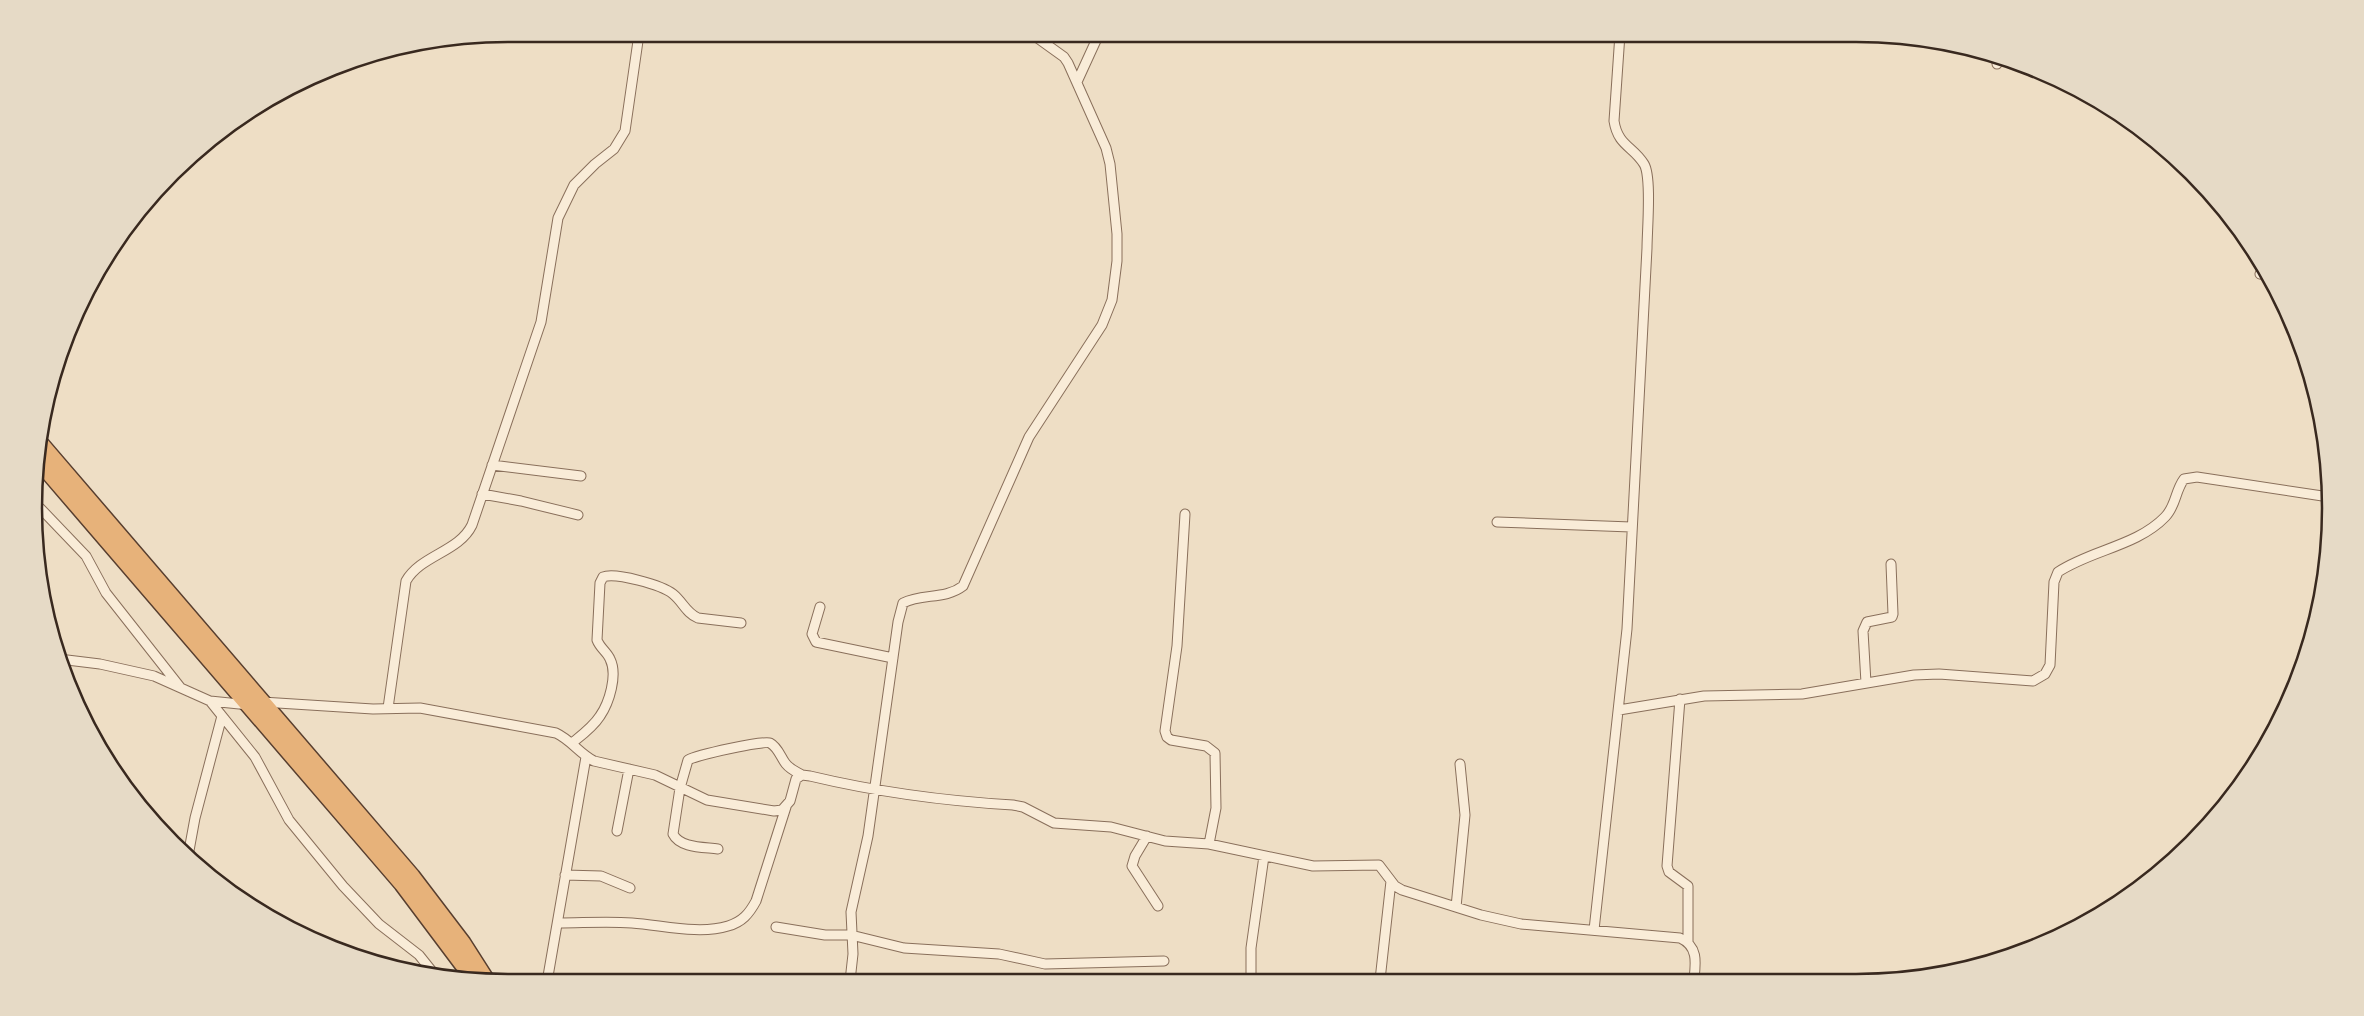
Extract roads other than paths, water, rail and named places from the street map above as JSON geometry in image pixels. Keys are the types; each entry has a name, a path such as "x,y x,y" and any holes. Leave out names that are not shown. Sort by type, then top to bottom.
{"highway":[{"path":"46,450 402,884 468,972"},
{"path":"44,467 255,704 412,876 463,943 482,973"}],"street":[{"path":"388,708 406,581 417,568 468,533 541,322 558,218 574,185 595,164 614,149 625,131 638,42"},
{"path":"851,974 853,954 851,912 868,836 898,622 903,603 911,599 956,592 967,580 1029,436 1108,314 1112,300 1117,261 1113,182 1106,148 1064,57 1043,42"},
{"path":"1077,82 1095,42"},
{"path":"1594,930 1627,629 1631,527 1644,338 1648,185 1645,165 1620,140 1616,132 1614,121 1619,42"},
{"path":"492,465 581,476"},
{"path":"1619,710 1680,699 1720,695 1802,694 1901,676 1939,674 2026,681 2038,678 2045,674 2052,655 2054,582 2058,572 2136,536 2158,523 2171,510 2184,479 2197,477 2322,496"},
{"path":"482,494 521,500 578,515"},
{"path":"42,510 86,556 106,593 180,687"},
{"path":"1185,514 1177,646 1166,731 1167,737 1171,740 1206,746 1215,753 1216,799 1209,844"},
{"path":"1497,522 1631,527"},
{"path":"1866,683 1863,631 1867,622 1892,617 1891,564"},
{"path":"572,743 601,715 610,692 612,667 610,659 600,648 597,640 600,583 603,577 617,575 665,589 673,594 692,616 741,623"},
{"path":"820,607 813,628 813,639 816,642 893,658"},
{"path":"68,660 100,664 154,676 210,701 330,707 428,709 556,733 572,743 586,757 594,761 654,775 707,800 774,811 786,807"},
{"path":"1680,699 1667,866 1672,875 1688,886 1688,941"},
{"path":"210,701 255,757 289,820 325,865 378,924 420,955 429,967"},
{"path":"190,847 222,716"},
{"path":"718,849 682,843 676,840 673,827 680,788 688,760 693,757 762,741 774,745 785,764 802,776 873,791 944,800 1013,805 1023,807 1054,823 1111,827 1165,841 1209,844 1324,867 1380,865 1391,881 1402,890 1492,918 1521,924 1670,936 1688,941 1693,947 1694,974"},
{"path":"548,974 586,757"},
{"path":"1456,907 1466,815 1460,764"},
{"path":"617,830 629,769"},
{"path":"558,923 630,923 694,928 727,926 741,921 750,912 756,901 786,807 790,802 793,784 796,779 802,776"},
{"path":"1147,836 1135,856 1132,866 1158,906"},
{"path":"1251,974 1252,948 1264,856"},
{"path":"565,875 601,876 630,888"},
{"path":"1381,974 1391,881"},
{"path":"776,927 825,935 851,934 904,948 999,954 1045,964 1164,961"}]}
